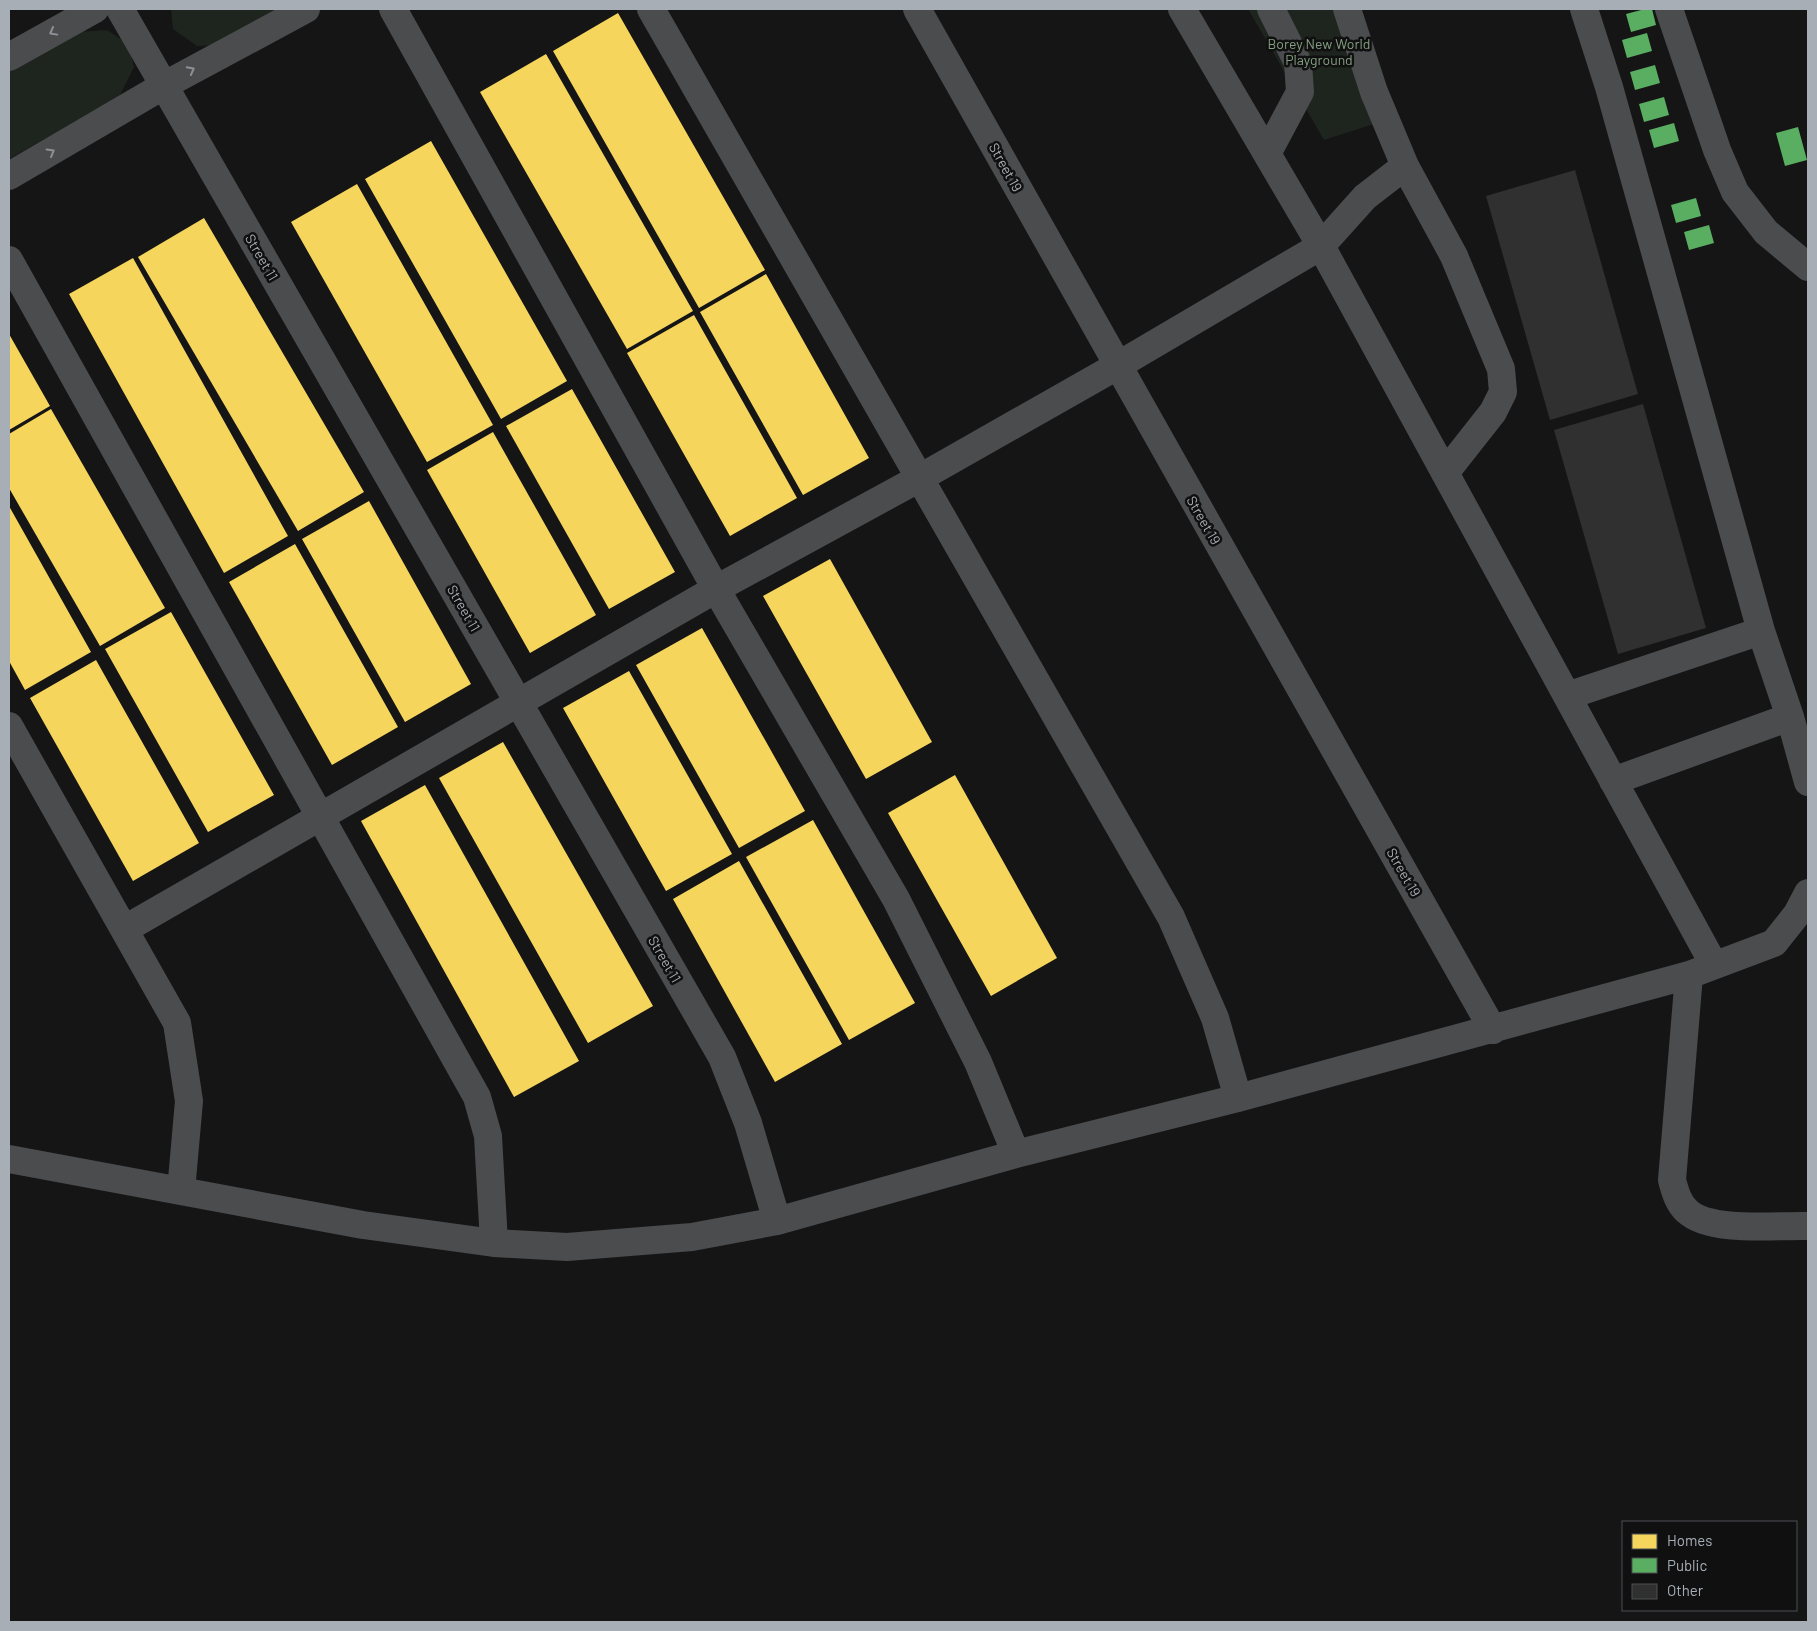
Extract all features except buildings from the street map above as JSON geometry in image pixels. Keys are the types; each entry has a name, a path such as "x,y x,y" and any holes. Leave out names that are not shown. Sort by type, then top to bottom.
{"street":[{"path":"9,57 95,9"},
{"name":"Street 11","path":"120,9 722,1058 748,1123 777,1221"},
{"path":"9,176 163,86 306,9"},
{"path":"393,9 716,589 896,899 978,1062 1016,1154"},
{"path":"651,9 1171,918 1216,1018 1238,1098"},
{"name":"Street 19","path":"917,9 1493,1030"},
{"path":"1182,9 1321,246 1714,965"},
{"path":"1267,154 1300,92 1298,63 1271,9"},
{"path":"1347,9 1374,92 1405,166 1454,256 1501,369 1503,392 1493,412 1445,473"},
{"path":"1584,9 1609,87 1761,631 1790,717 1808,782"},
{"path":"1668,9 1717,150 1735,192 1766,232 1808,267"},
{"path":"125,929 716,589 1117,366 1321,246 1365,197 1405,166"},
{"path":"9,260 477,1097 488,1136 494,1243"},
{"path":"1567,696 1761,631"},
{"path":"1613,781 1790,717"},
{"path":"9,726 177,1023 189,1101 182,1191"},
{"path":"9,1159 363,1225 494,1243 567,1247 692,1237 777,1221 1016,1154 1238,1098 1689,975 1774,943 1805,909"},
{"path":"1689,975 1672,1180 1678,1201 1687,1212 1701,1220 1721,1225 1808,1226"}],"green space":[{"path":"171,9 284,9 222,45 197,46 173,29"},
{"name":"Borey New World Playground","path":"1248,9 1348,9 1386,120 1324,140"},
{"path":"107,30 128,44 134,67 119,97 9,159 9,71 77,32"}]}
